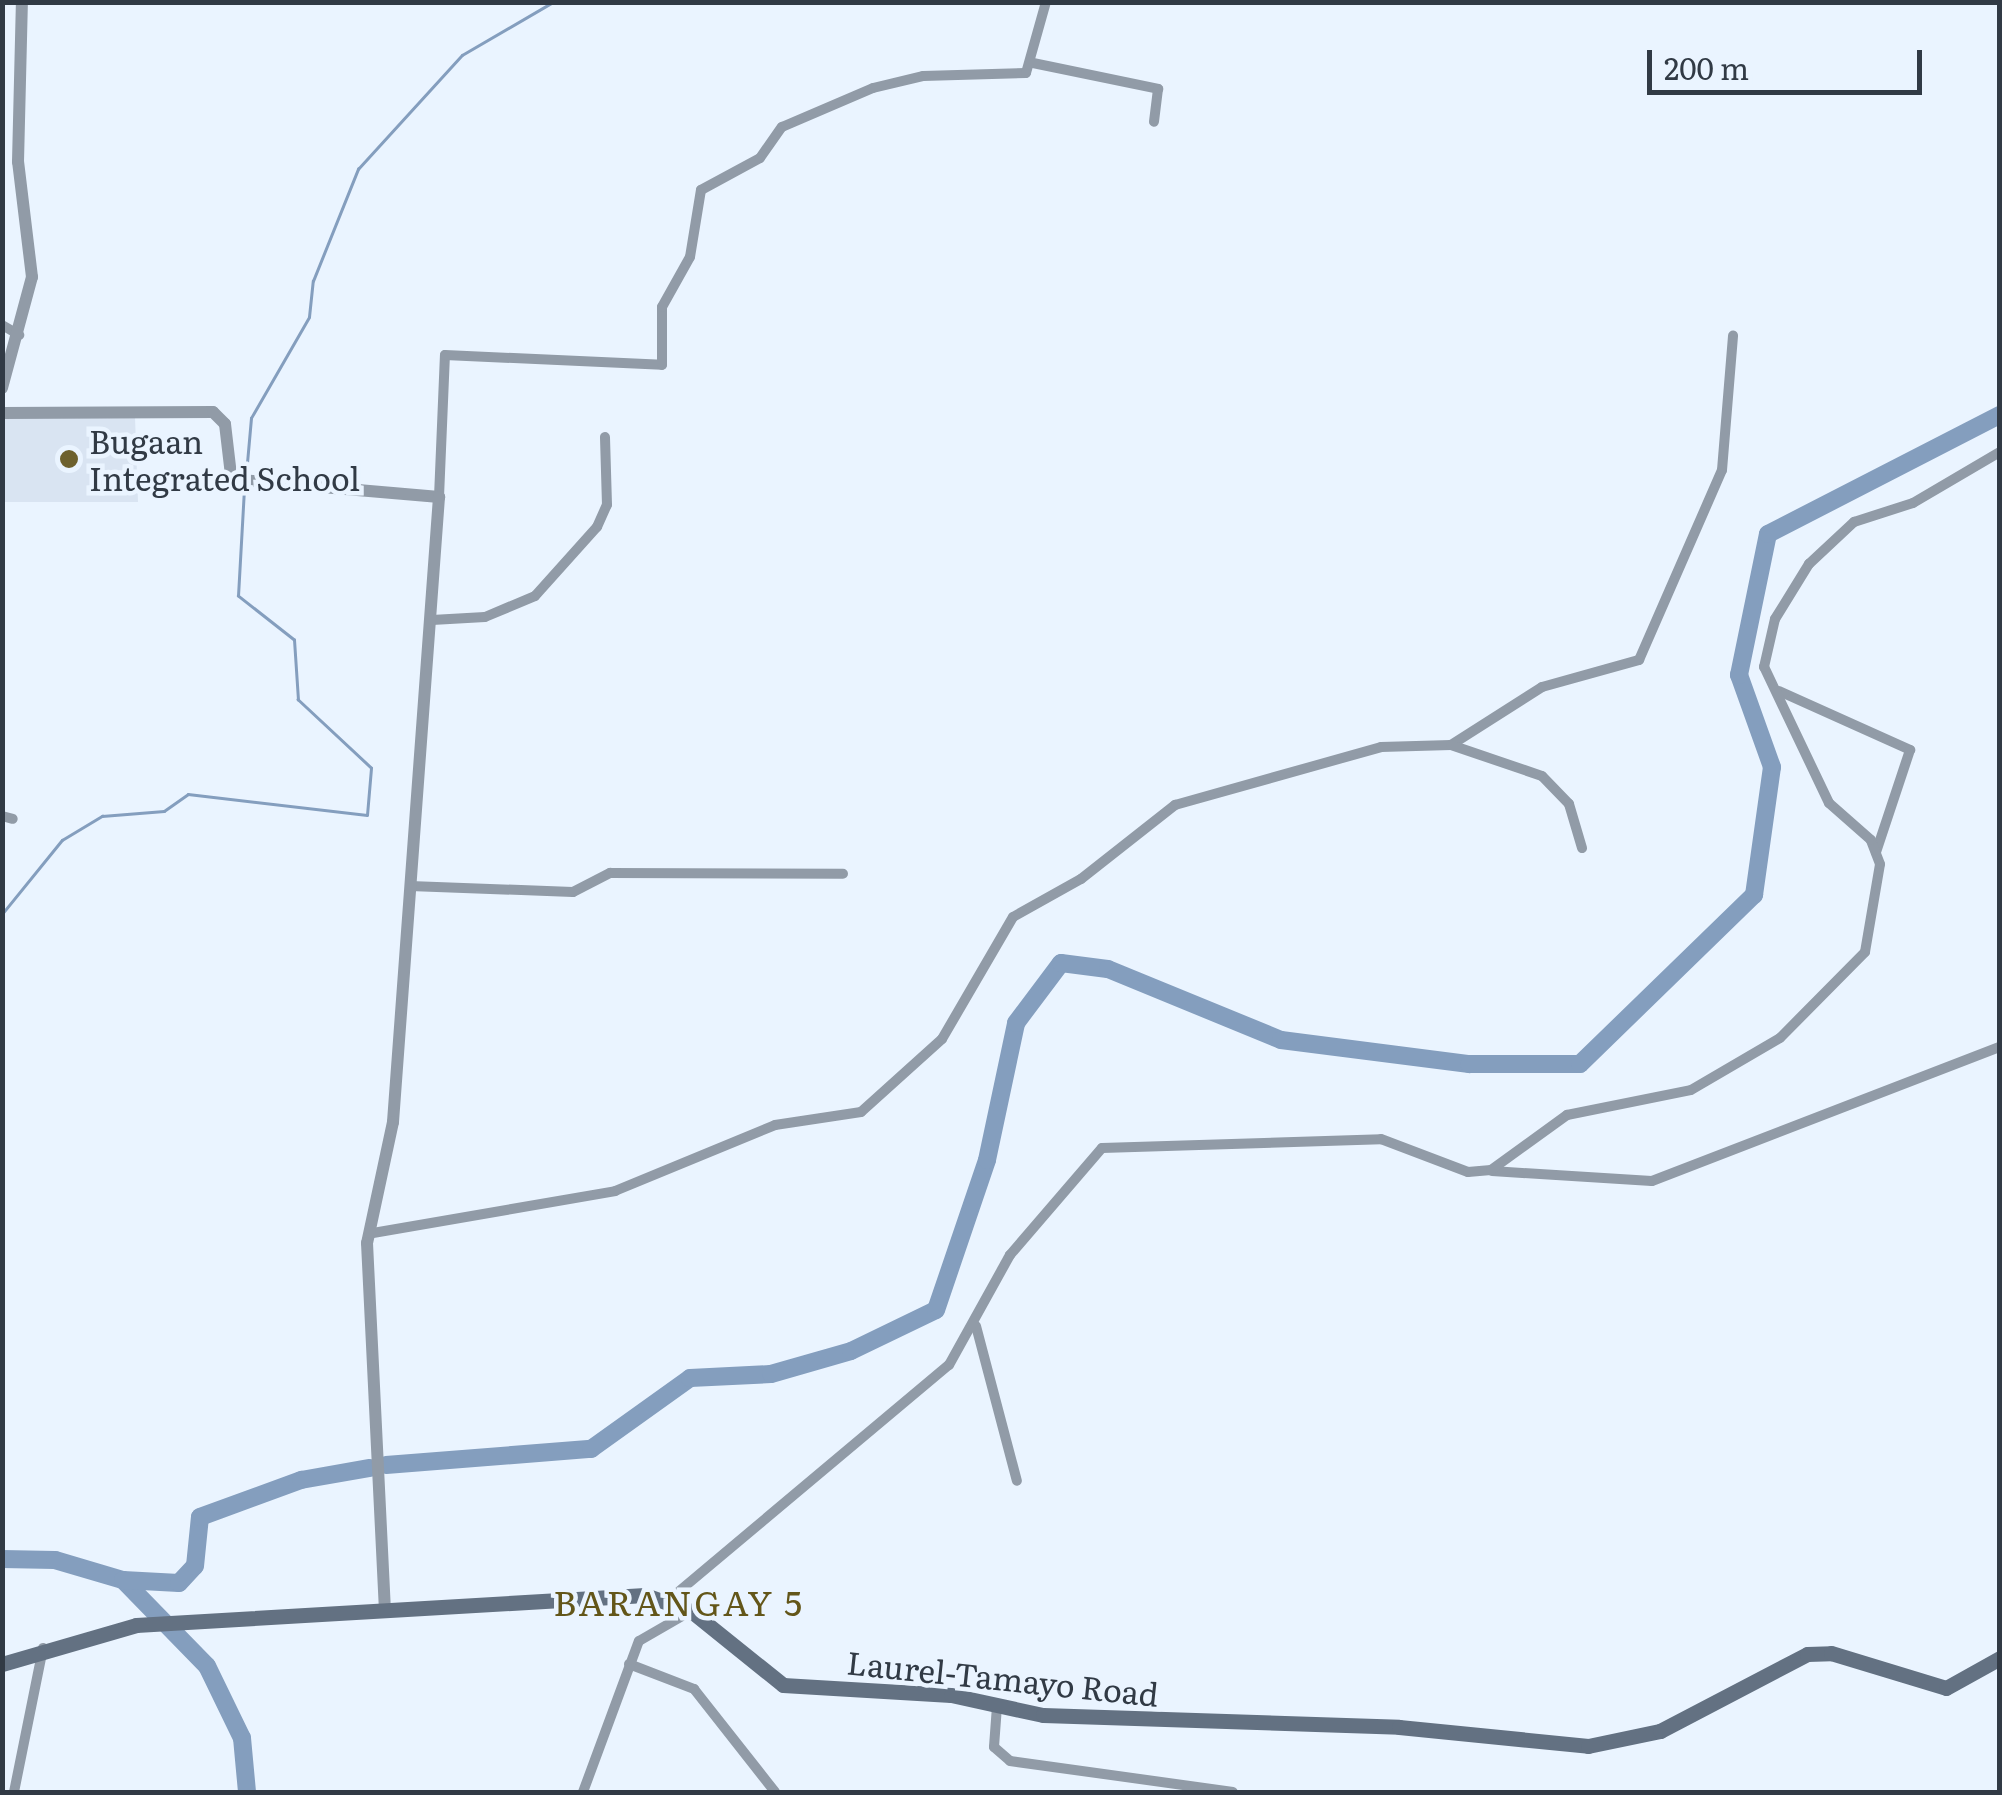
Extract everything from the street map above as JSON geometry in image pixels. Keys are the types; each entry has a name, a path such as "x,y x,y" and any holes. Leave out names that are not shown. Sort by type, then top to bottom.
{"main road":[{"path":"2,1664 43,1648 136,1625 671,1598"},
{"name":"Laurel-Tamayo Road","path":"671,1598 692,1610 783,1685 886,1688 998,1706 1614,1746 1807,1654 1831,1653 1946,1688 2000,1658"}],"street":[{"path":"2,388 32,277 18,162 22,2"},
{"path":"385,1610 369,1311 374,1232 393,1122 432,620 445,355 662,365 662,307 690,257 701,190 760,158 782,126 818,109 923,76 1026,73 1033,63 1046,2"},
{"path":"1033,63 1158,89 1154,122"},
{"path":"2,326 19,335"},
{"path":"1451,745 1542,687 1639,660 1722,470 1733,336"},
{"path":"2,413 213,412 225,424 230,475 242,480 439,498"},
{"path":"432,620 485,617 535,596 607,505 606,437"},
{"path":"1876,853 1829,803 1764,667 1775,619 1809,564 1854,522 1914,503 2000,452"},
{"path":"1491,1170 1567,1115 1691,1090 1780,1038 1865,952 1879,894 1876,853 1910,750 1777,690"},
{"path":"374,1232 616,1192 774,1125 860,1112 942,1039 1013,918 1081,879 1162,813 1381,747 1451,745 1542,776 1569,804 1582,848"},
{"path":"410,886 573,892 610,874 844,874"},
{"path":"671,1598 878,1432 949,1365 976,1326 1010,1255 1102,1148 1381,1139 1468,1172 1491,1170 1652,1181 2000,1047"},
{"path":"976,1326 1017,1481"},
{"path":"583,1792 638,1640 692,1610"},
{"path":"14,1792 43,1648"},
{"path":"629,1664 694,1688 775,1792"},
{"path":"998,1706 994,1747 1010,1761 1233,1792"}],"shaded area":[{"name":"Bugaan Integrated School","path":"2,416 135,417 138,502 3,502"}],"waterway":[{"path":"246,474 251,418 309,317 313,281 358,169 462,55 553,2"},
{"path":"386,1465 591,1449 690,1378 771,1374 851,1351 936,1310 987,1160 1016,1023 1061,963 1108,969 1281,1040 1469,1064 1580,1064 1754,895 1772,767 1739,675 1768,534 2000,415"},
{"path":"2,914 62,840 102,816 164,811 188,794 367,815 371,768 298,700 294,640 238,596 244,487"},
{"path":"123,1580 179,1583 195,1566 200,1517 301,1480 370,1468"},
{"path":"2,1559 55,1560 123,1580 207,1666 242,1738 247,1792"}],"place":[{"name":"Bugaan Integrated School","path":"69,459"}],"district":[{"name":"BARANGAY 5","path":"679,1601"}]}
